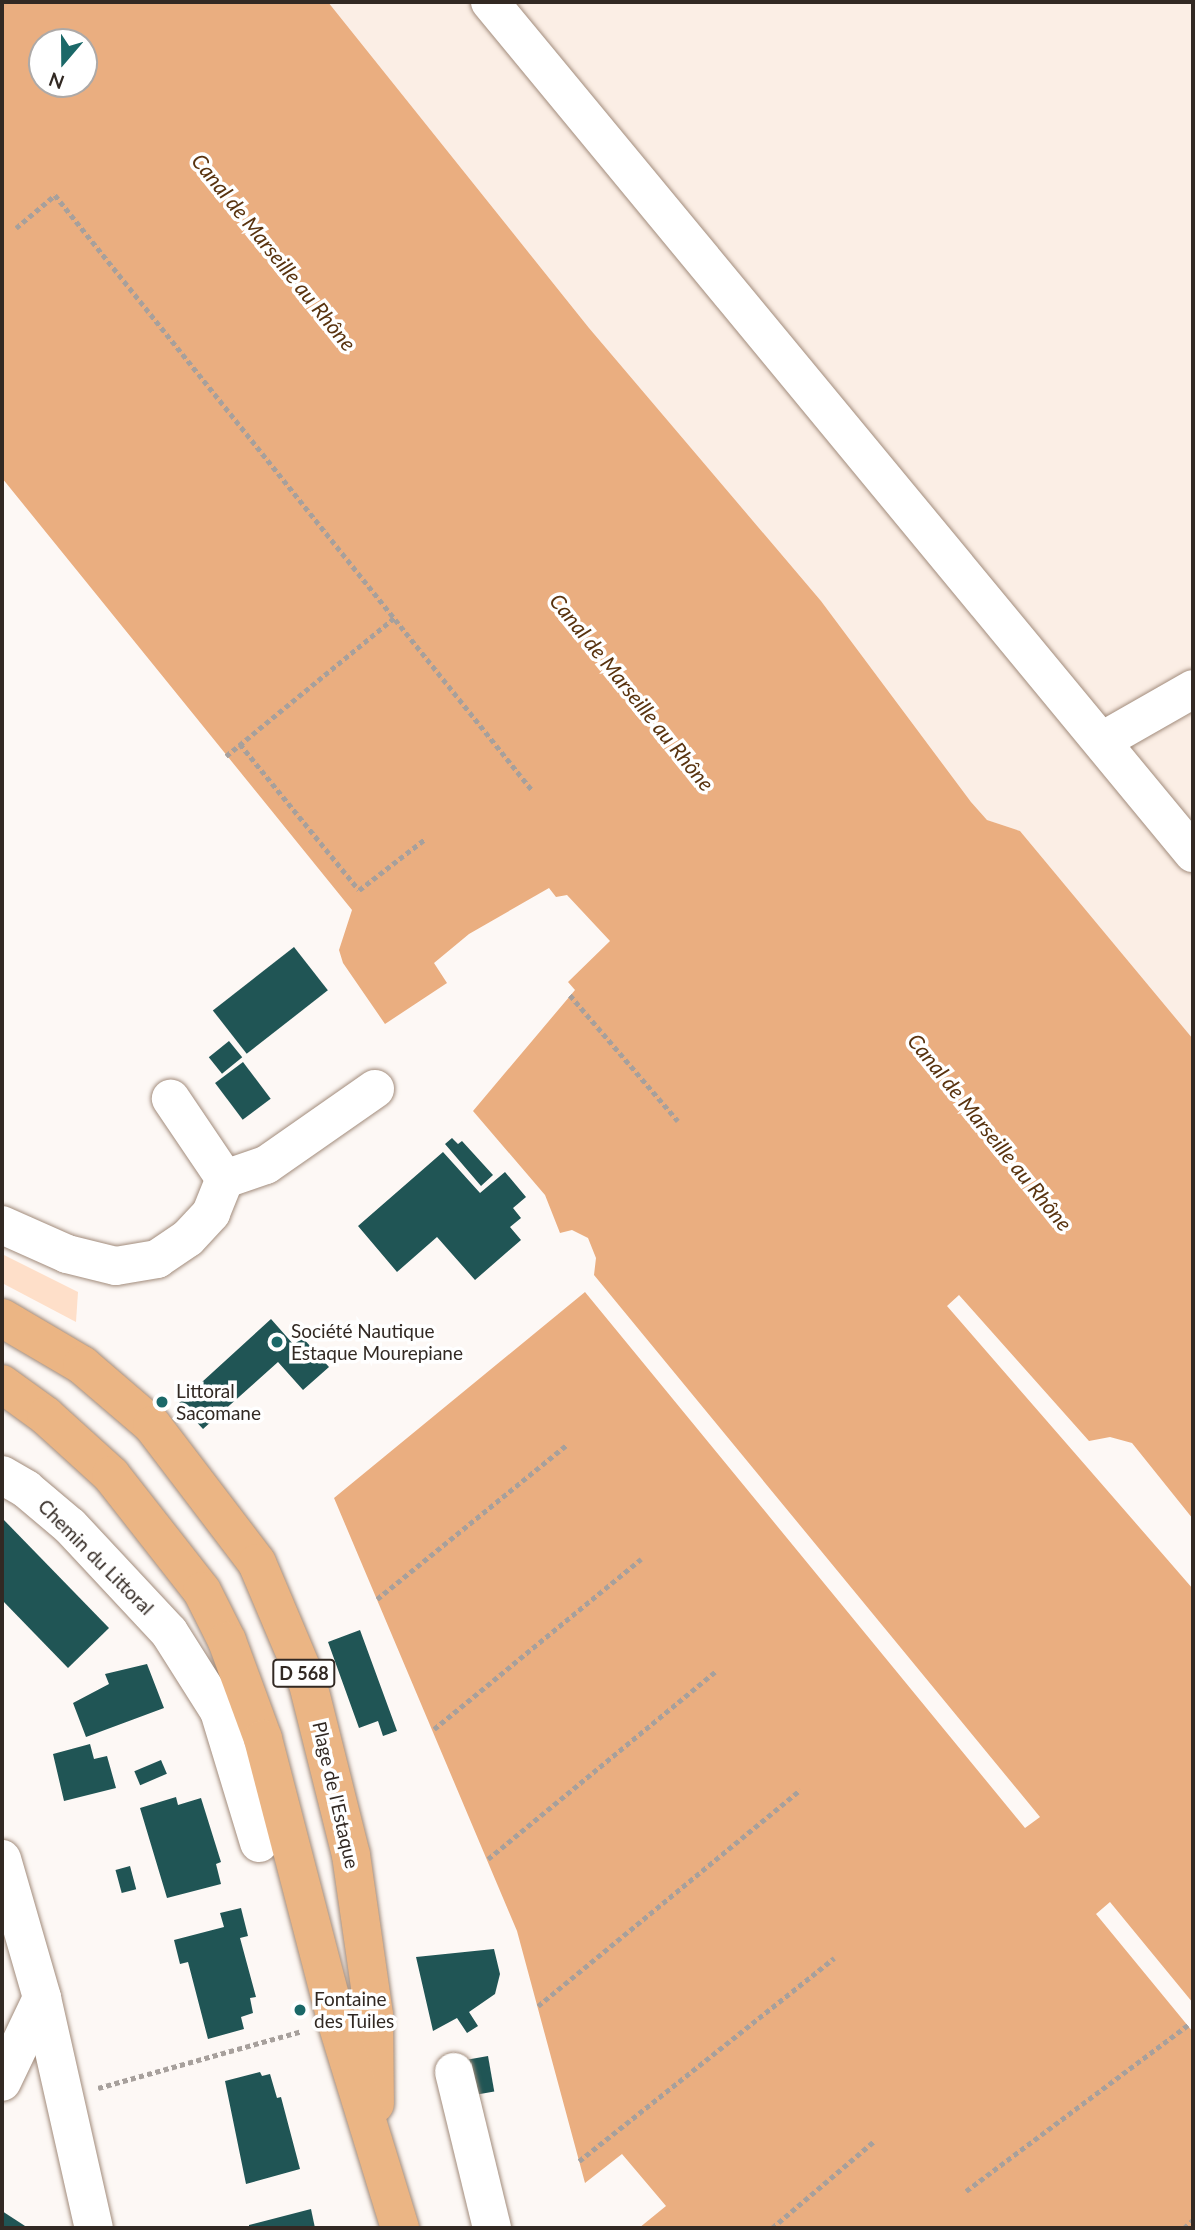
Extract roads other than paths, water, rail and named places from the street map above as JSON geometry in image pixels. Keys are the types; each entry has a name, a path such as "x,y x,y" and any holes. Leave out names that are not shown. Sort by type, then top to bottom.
{"main road":[{"name":"Plage de l'Estaque","path":"2,1318 82,1365 152,1424 257,1563 286,1624 323,1733 351,1855 374,2015 376,2145"},
{"name":"Plage de l'Estaque","path":"2,1384 46,1416 111,1475 202,1591 228,1641 263,1739 336,2020 400,2228"}],"street":[{"path":"490,2 1193,853"},
{"path":"1102,741 1193,689"},
{"path":"225,1179 266,1166 374,1089"},
{"path":"171,1099 225,1179"},
{"path":"2,1225 67,1254 116,1266 157,1259 188,1238 211,1213 225,1179"},
{"name":"Chemin du Littoral","path":"2,1475 26,1489 70,1526 130,1586 169,1632 219,1711 259,1843"},
{"path":"2,1859 42,1998 94,2228"},
{"path":"2,2082 42,1998"},
{"path":"454,2072 492,2228"}],"water":[{"name":"Canal de Marseille au Rhône","path":"2,2 328,2 589,328 821,601 971,802 987,820 1020,831 1193,1039 1193,1519 1132,1443 1110,1437 1089,1441 959,1295 947,1306 1193,1589 1193,2003 1110,1902 1096,1914 1193,2032 1193,2228 639,2228 666,2206 622,2154 585,2183 517,1931 334,1498 585,1292 1025,1828 1040,1817 594,1275 596,1258 588,1238 572,1230 560,1233 545,1195 473,1111 575,990 568,982 610,941 567,895 556,897 549,888 469,934 434,963 447,983 385,1024 343,963 339,950 352,910 2,478"}],"place":[{"name":"Société Nautique Estaque Mourepiane","path":"277,1342"},
{"name":"Littoral Sacomane","path":"162,1402"},
{"name":"Fontaine des Tuiles","path":"300,2010"}]}
